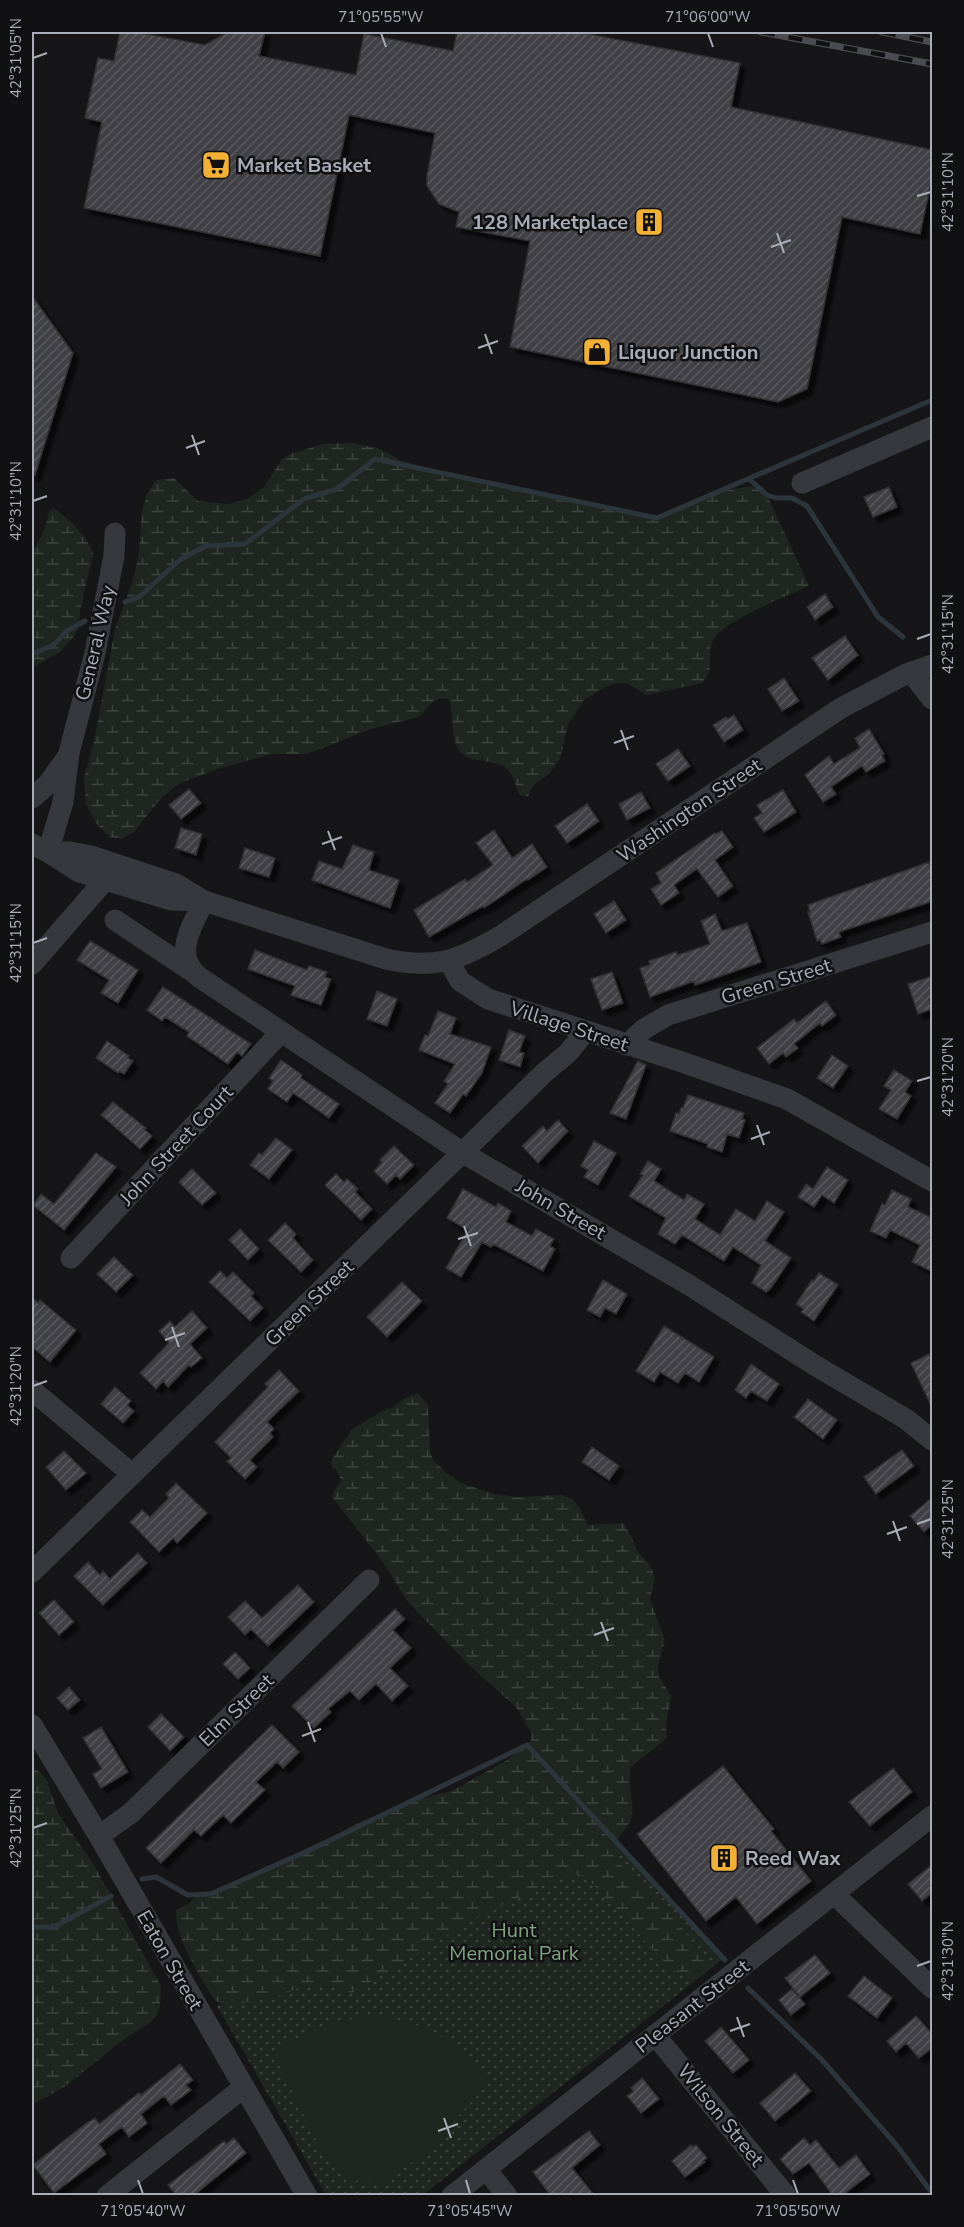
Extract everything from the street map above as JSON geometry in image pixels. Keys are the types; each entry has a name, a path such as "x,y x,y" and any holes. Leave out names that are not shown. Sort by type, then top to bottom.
{"street":[{"path":"802,483 933,427"},
{"name":"General Way","path":"40,848 63,802 69,753 95,652 114,556 114,533"},
{"name":"Washington Street","path":"449,961 478,949 502,935 841,708 911,672 933,665"},
{"path":"911,672 933,699"},
{"name":"General Way","path":"32,798 48,784 69,753"},
{"path":"40,848 91,856 176,884 204,901 386,959 417,964 449,961"},
{"path":"40,848 79,872 171,900 204,901"},
{"path":"32,964 105,880"},
{"path":"193,972 186,960 185,945 204,901"},
{"name":"John Street","path":"115,920 464,1153 689,1285 816,1366 906,1419 932,1439"},
{"name":"Green Street","path":"627,1045 644,1029 668,1015 933,932"},
{"name":"Village Street","path":"449,961 460,981 477,993 585,1032 787,1099 933,1181"},
{"name":"John Street Court","path":"71,1258 281,1032"},
{"name":"Green Street","path":"32,1572 545,1072 568,1053 585,1032"},
{"path":"32,1390 132,1474"},
{"name":"Elm Street","path":"99,1836 130,1813 369,1580"},
{"name":"Eaton Street","path":"32,1725 99,1836 307,2196"},
{"name":"Pleasant Street","path":"452,2196 933,1816"},
{"path":"834,1894 933,1988"},
{"name":"Wilson Street","path":"656,2035 786,2196"},
{"path":"106,2196 244,2087"},
{"path":"486,2169 507,2196"}],"green space":[{"path":"352,443 378,448 400,460 433,470 655,518 708,496 737,488 763,486 809,586 742,617 719,633 713,640 709,672 702,683 647,695 626,683 618,683 605,687 584,700 568,725 560,759 549,774 535,784 528,797 520,795 508,770 496,763 468,757 458,749 454,738 449,699 442,698 430,704 418,717 371,729 307,754 272,754 217,769 179,784 162,797 134,832 122,839 110,837 96,823 86,804 84,778 94,742 115,629 133,580 139,552 142,511 147,494 156,480 174,478 198,501 228,504 247,499 264,487 282,459 290,454 323,444"},
{"path":"53,508 77,528 93,554 80,611 79,626 75,635 60,652 32,668 32,552 44,531 49,511"},
{"path":"418,1393 428,1405 430,1449 433,1460 450,1476 461,1483 494,1494 518,1497 561,1495 572,1499 588,1525 624,1523 639,1553 650,1565 655,1577 650,1599 665,1640 658,1665 659,1676 671,1696 666,1725 667,1738 631,1767 632,1814 629,1824 616,1843 616,1850 625,1871 639,1881 714,1965 689,1980 671,1969 588,1879 580,1875 567,1876 545,1883 481,1915 352,1993 316,1984 252,2001 223,2003 215,2001 184,1945 176,1910 188,1904 197,1895 221,1890 314,1845 330,1840 354,1825 411,1801 452,1791 516,1755 531,1742 531,1733 516,1707 470,1666 408,1602 382,1561 333,1498 334,1491 341,1481 331,1461 352,1429"},
{"name":"Hunt Memorial Park","path":"530,1741 723,1959 423,2195 326,2195 217,2006"},
{"path":"32,1767 47,1781 58,1813 94,1865 161,1986 160,2007 155,2018 64,2087 32,2105"},
{"path":"371,2016 407,2022 438,2035 466,2055 491,2081 421,2156 383,2183 348,2180 319,2146 273,2053 319,2029"}],"building":[{"name":"128 Marketplace","path":"120,32 136,32 205,45 228,32 265,32 259,56 356,75 364,34 453,51 457,32 578,32 740,63 731,107 933,150 933,174 920,234 842,217 807,389 778,402 510,347 530,241 456,227 459,212 439,204 427,186 435,133 349,115 320,256 84,208 102,122 85,118 98,58 114,61"},
{"path":"32,296 73,353 35,475 32,475"},
{"path":"889,487 897,507 873,517 864,497"},
{"path":"825,594 833,607 815,620 807,607"},
{"path":"845,636 858,655 828,680 812,658"},
{"path":"784,678 799,701 782,711 768,689"},
{"path":"734,715 743,730 724,742 713,725"},
{"path":"869,729 884,754 882,755 885,761 866,772 862,766 831,787 836,794 823,802 805,775 829,756 834,764 860,748 855,738"},
{"path":"678,749 690,766 668,781 656,764"},
{"path":"189,789 201,803 181,819 169,805"},
{"path":"783,790 796,812 764,832 754,818 762,813 757,805"},
{"path":"641,792 650,808 627,820 619,804"},
{"path":"587,804 599,821 567,843 555,826"},
{"path":"181,828 202,834 196,855 175,848"},
{"path":"494,830 512,858 532,844 547,867 484,908 483,906 429,937 414,910 465,879 467,882 493,865 476,843"},
{"path":"722,831 733,847 715,860 733,886 718,897 697,869 674,885 679,893 661,905 651,889 661,883 656,873 715,833"},
{"path":"353,845 374,852 369,870 399,880 390,908 312,880 319,861 342,869"},
{"path":"245,848 275,858 269,877 239,868"},
{"path":"929,862 933,874 933,901 842,931 839,933 841,937 822,944 820,940 817,941 808,905"},
{"path":"614,901 626,920 606,933 594,914"},
{"path":"715,914 722,931 747,923 761,962 695,985 694,981 650,997 640,968 650,965 649,961 676,952 678,955 710,944 701,921"},
{"path":"90,941 138,970 118,1003 101,993 109,980 77,960"},
{"path":"255,950 307,970 309,966 327,972 325,977 331,979 321,1005 291,995 295,986 248,969"},
{"path":"612,972 623,1003 602,1010 591,979"},
{"path":"933,976 933,998 929,999 932,1009 918,1014 908,984"},
{"path":"163,987 251,1044 242,1056 237,1052 228,1064 187,1036 189,1032 165,1017 162,1021 147,1010"},
{"path":"377,991 397,999 387,1026 367,1019"},
{"path":"826,1001 836,1015 822,1026 820,1023 794,1044 798,1048 786,1057 783,1053 769,1064 757,1048 794,1019 797,1023"},
{"path":"438,1011 456,1018 450,1034 491,1047 482,1073 466,1096 463,1094 450,1113 435,1103 448,1084 444,1081 455,1064 419,1050 425,1035 428,1036"},
{"path":"509,1030 525,1036 519,1052 524,1053 520,1067 499,1060"},
{"path":"107,1041 133,1061 124,1074 119,1071 118,1073 96,1058"},
{"path":"832,1055 848,1066 833,1088 817,1078"},
{"path":"281,1060 302,1075 301,1078 339,1104 329,1118 293,1093 287,1102 268,1089 273,1081 269,1078"},
{"path":"638,1061 646,1065 626,1119 610,1113"},
{"path":"894,1070 912,1081 905,1092 911,1096 897,1119 879,1109 891,1090 884,1086"},
{"path":"688,1095 744,1113 742,1119 745,1120 739,1138 727,1134 722,1152 707,1147 708,1144 670,1131 676,1113 679,1114 683,1108"},
{"path":"113,1102 146,1128 144,1129 152,1136 140,1149 101,1115"},
{"path":"558,1120 568,1131 538,1163 522,1146 543,1126 547,1131"},
{"path":"276,1138 292,1150 269,1179 250,1165 259,1153 262,1155"},
{"path":"594,1141 616,1153 598,1185 584,1177 588,1170 581,1166"},
{"path":"394,1146 414,1165 400,1179 396,1175 387,1184 374,1171 382,1162 380,1160"},
{"path":"96,1153 116,1167 64,1230 33,1205 41,1194 54,1204"},
{"path":"648,1161 661,1169 654,1181 684,1200 687,1194 704,1204 695,1219 720,1235 736,1209 755,1221 767,1201 784,1212 765,1241 791,1258 771,1288 766,1292 752,1283 761,1265 733,1247 724,1261 682,1235 675,1244 658,1234 666,1218 629,1196 643,1175 640,1174"},
{"path":"827,1167 848,1180 834,1203 822,1195 814,1207 798,1197 806,1184 813,1189"},
{"path":"192,1169 216,1193 202,1205 179,1182"},
{"path":"336,1174 344,1182 347,1179 358,1189 355,1192 372,1209 361,1220 325,1185"},
{"path":"463,1189 496,1207 498,1203 511,1211 506,1222 532,1236 536,1229 554,1239 550,1246 555,1249 543,1271 493,1244 491,1247 482,1242 461,1277 446,1268 468,1230 447,1218"},
{"path":"892,1190 911,1199 908,1207 933,1218 933,1272 912,1262 920,1245 890,1230 886,1238 870,1231 882,1204 885,1205"},
{"path":"285,1223 296,1234 293,1238 313,1260 301,1272 268,1240"},
{"path":"240,1229 259,1249 248,1260 229,1240"},
{"path":"114,1257 133,1275 116,1292 97,1274"},
{"path":"220,1271 227,1278 233,1272 254,1293 251,1296 263,1308 250,1321 209,1282"},
{"path":"819,1273 838,1285 814,1321 801,1312 804,1309 796,1304"},
{"path":"603,1280 627,1294 616,1314 605,1308 600,1317 587,1310"},
{"path":"402,1282 422,1301 387,1337 367,1317"},
{"path":"32,1297 38,1303 40,1300 76,1330 50,1362 32,1347"},
{"path":"192,1311 207,1328 190,1344 202,1358 191,1367 189,1365 168,1387 163,1381 156,1389 140,1373 169,1343 159,1331 170,1321 175,1327"},
{"path":"664,1326 714,1357 699,1382 685,1373 678,1383 660,1372 654,1382 636,1371"},
{"path":"929,1354 933,1362 933,1410 911,1363"},
{"path":"751,1364 779,1384 767,1401 751,1391 746,1398 735,1390"},
{"path":"279,1370 299,1391 267,1422 274,1429 270,1433 273,1437 250,1460 257,1467 245,1479 227,1461 231,1458 215,1442 268,1387 265,1384"},
{"path":"115,1387 131,1401 127,1405 134,1411 123,1423 101,1404"},
{"path":"808,1399 837,1420 823,1439 794,1417"},
{"path":"592,1447 619,1466 609,1480 582,1462"},
{"path":"902,1450 914,1466 876,1494 864,1477"},
{"path":"64,1451 86,1473 66,1490 46,1467"},
{"path":"176,1483 207,1513 177,1543 173,1538 159,1552 130,1522 142,1510 150,1517 169,1498 166,1494"},
{"path":"933,1497 933,1524 924,1532 910,1516"},
{"path":"138,1553 147,1563 103,1605 74,1576 88,1562 100,1575 103,1571 110,1579"},
{"path":"298,1585 314,1602 268,1646 251,1629 245,1635 228,1617 245,1601 262,1618"},
{"path":"54,1600 74,1622 59,1635 39,1613"},
{"path":"395,1609 405,1619 393,1630 411,1648 390,1668 408,1686 392,1701 376,1684 359,1700 350,1691 328,1709 331,1712 314,1728 292,1706"},
{"path":"235,1652 250,1668 238,1679 223,1664"},
{"path":"69,1687 80,1700 68,1710 57,1698"},
{"path":"161,1714 184,1737 170,1751 148,1727"},
{"path":"272,1725 299,1752 283,1768 277,1762 256,1782 265,1790 231,1823 223,1815 201,1836 194,1830 161,1863 146,1848"},
{"path":"101,1727 128,1772 101,1788 93,1774 102,1769 83,1738"},
{"name":"Reed Wax","path":"723,1766 774,1829 771,1831 811,1881 757,1924 736,1897 706,1921 637,1834"},
{"path":"893,1768 912,1792 870,1826 849,1802"},
{"path":"933,1864 933,1892 922,1901 908,1884"},
{"path":"815,1955 830,1973 800,1997 785,1978"},
{"path":"864,1976 892,1998 877,2018 848,1996"},
{"path":"792,1989 805,2004 791,2015 779,2000"},
{"path":"916,2016 933,2035 933,2047 919,2058 906,2043 896,2052 887,2041"},
{"path":"721,2027 749,2060 733,2073 705,2041"},
{"path":"180,2064 193,2080 186,2085 191,2090 171,2105 164,2096 141,2114 147,2123 129,2137 122,2127 99,2144 106,2154 54,2193 33,2165 84,2125 95,2118 99,2124"},
{"path":"795,2073 811,2091 775,2121 760,2103"},
{"path":"642,2078 659,2099 641,2113 627,2096 634,2091 631,2088"},
{"path":"589,2131 600,2145 572,2168 595,2196 551,2196 533,2172"},
{"path":"234,2138 246,2153 193,2196 177,2196 168,2185 224,2141 226,2144"},
{"path":"804,2138 810,2145 816,2140 839,2168 856,2155 870,2174 841,2196 833,2196 809,2163 793,2174 780,2159"},
{"path":"691,2145 693,2147 696,2145 707,2158 685,2177 672,2161"}],"waterway":[{"path":"125,602 139,597 181,559 206,546 245,544 304,499 337,489 375,459 657,518 932,400"},
{"path":"749,479 767,495 776,498 792,498 807,506 878,617 903,637"},
{"path":"32,654 54,645 65,632 85,621"},
{"path":"142,1879 156,1877 188,1895 211,1894 312,1849 527,1745 725,1960"},
{"path":"32,1927 54,1927 111,1896"},
{"path":"748,1988 821,2059 898,2147 932,2193"}],"railway":[{"path":"761,32 932,64"},
{"path":"882,32 932,42"}],"place":[{"name":"Market Basket","path":"216,165"},
{"name":"128 Marketplace","path":"649,222"},
{"name":"Liquor Junction","path":"597,352"},
{"name":"Reed Wax","path":"724,1858"}]}
